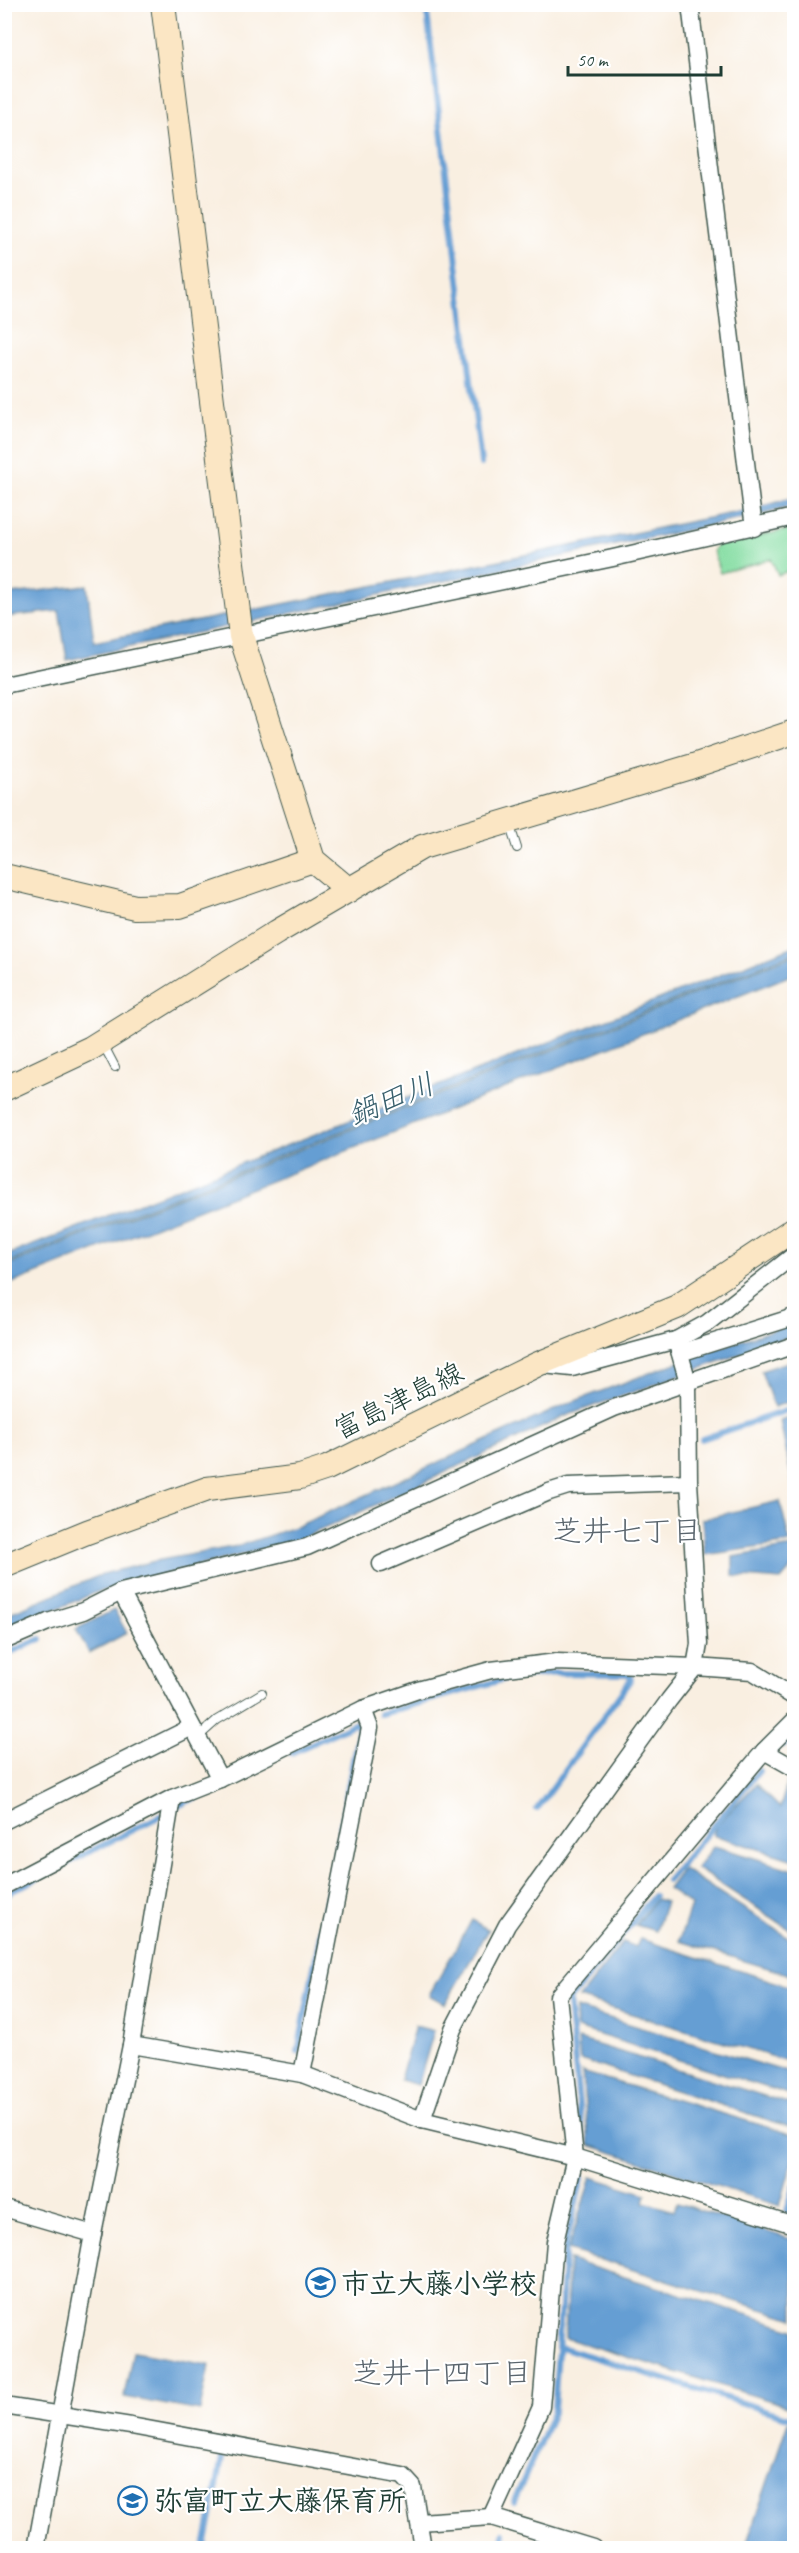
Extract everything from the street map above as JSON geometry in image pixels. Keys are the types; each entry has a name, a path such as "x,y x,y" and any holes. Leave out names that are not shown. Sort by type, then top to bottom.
{"street":[{"path":"163,4 239,624 313,860 349,890"},
{"path":"690,4 753,524"},
{"path":"4,685 239,624 795,517"},
{"path":"4,1089 40,1074 102,1042 422,847 795,732"},
{"path":"4,876 135,907 180,906 313,860"},
{"name":"富島津島線","path":"4,1566 87,1532 207,1488 300,1477 327,1468 538,1364 677,1307 795,1229"},
{"path":"679,1350 708,1323 795,1255"},
{"path":"538,1364 572,1368 679,1350 795,1317"},
{"path":"4,1641 48,1622 83,1611 121,1592 307,1547 614,1407 795,1345"},
{"path":"422,2120 453,2029 507,1925 695,1667 699,1644 689,1482 688,1382 679,1350"},
{"path":"381,1564 568,1486 689,1482"},
{"path":"121,1592 220,1779"},
{"path":"4,1886 172,1798 220,1779 363,1709 418,1690 491,1670 557,1662 752,1671 795,1697"},
{"path":"302,2074 370,1728 363,1709"},
{"path":"490,2517 541,2407 555,2242 575,2157 558,1996 764,1751 795,1720"},
{"path":"4,1821 195,1732"},
{"path":"764,1751 795,1768"},
{"path":"36,2548 93,2234 131,2045 172,1798"},
{"path":"131,2045 302,2074 422,2120 575,2157 795,2224"},
{"path":"4,2208 93,2234"},
{"path":"4,2406 131,2426 403,2476 413,2487 423,2548"},
{"path":"420,2522 490,2517 593,2548"}],"lane":[{"path":"509,821 517,848"},
{"path":"102,1042 115,1067"},
{"path":"195,1732 262,1693"}],"green space":[{"path":"792,529 794,569 778,575 771,559 720,573 713,551 717,544"}],"water":[{"path":"794,497 794,506 760,515 67,660 59,611 5,617 4,595 87,585 94,642 758,508"},
{"path":"794,946 794,953 5,1264 5,1256"},
{"path":"794,955 794,974 5,1286 5,1266"},
{"path":"794,1323 794,1335 568,1415 294,1541 97,1592 5,1630 5,1615 103,1574 155,1561 238,1546 298,1526 567,1404 703,1353"},
{"path":"794,1360 794,1400 774,1407 761,1371"},
{"path":"794,1415 794,1491 780,1420"},
{"path":"780,1501 790,1543 705,1555 702,1519"},
{"path":"793,1547 794,1565 781,1580 733,1576 733,1557"},
{"path":"114,1610 127,1633 89,1653 76,1629"},
{"path":"788,1780 794,1782 794,1860 713,1835 716,1826 756,1784 780,1808"},
{"path":"714,1846 794,1870 794,1932 696,1868"},
{"path":"683,1869 794,1941 794,1976 679,1941 691,1905 668,1889"},
{"path":"656,1899 666,1902 656,1931 636,1925"},
{"path":"472,1920 488,1930 445,2004 429,1995"},
{"path":"640,1939 794,1988 794,2063 579,1998 623,1942 636,1947"},
{"path":"576,2008 794,2074 794,2096 577,2028"},
{"path":"415,2026 434,2031 418,2085 400,2080"},
{"path":"578,2039 794,2105 794,2128 580,2060"},
{"path":"582,2072 794,2135 794,2155 780,2206 589,2145"},
{"path":"591,2177 646,2194 644,2202 674,2211 677,2203 794,2240 794,2319 568,2250"},
{"path":"569,2260 794,2329 794,2408 565,2338"},
{"path":"133,2352 209,2365 200,2411 124,2397"},
{"path":"788,2422 794,2424 794,2548 745,2548"},
{"path":"511,2540 540,2548 507,2548"}],"waterway":[{"path":"426,4 481,464"},
{"path":"702,1439 794,1408"},
{"path":"4,1655 41,1639"},
{"path":"380,1714 505,1679 556,1673 629,1674 631,1679 537,1809"},
{"path":"291,1753 356,1723 359,1728 298,2052"},
{"path":"784,1745 794,1735"},
{"path":"668,1880 759,1771"},
{"path":"180,1805 202,1794"},
{"path":"4,1895 160,1816"},
{"path":"583,2146 569,2000 654,1896"},
{"path":"514,2502 554,2410 565,2247 582,2178"},
{"path":"794,2187 787,2211 794,2213"},
{"path":"560,2347 794,2419"},
{"path":"205,2548 222,2458"},
{"path":"502,2548 503,2534"}],"place":[{"name":"市立大藤小学校","path":"320,2283"},
{"name":"弥富町立大藤保育所","path":"133,2500"}],"district":[{"name":"芝井七丁目","path":"627,1531"},
{"name":"芝井十四丁目","path":"442,2373"}],"water label":[{"name":"鍋田川","path":"391,1099"}]}
